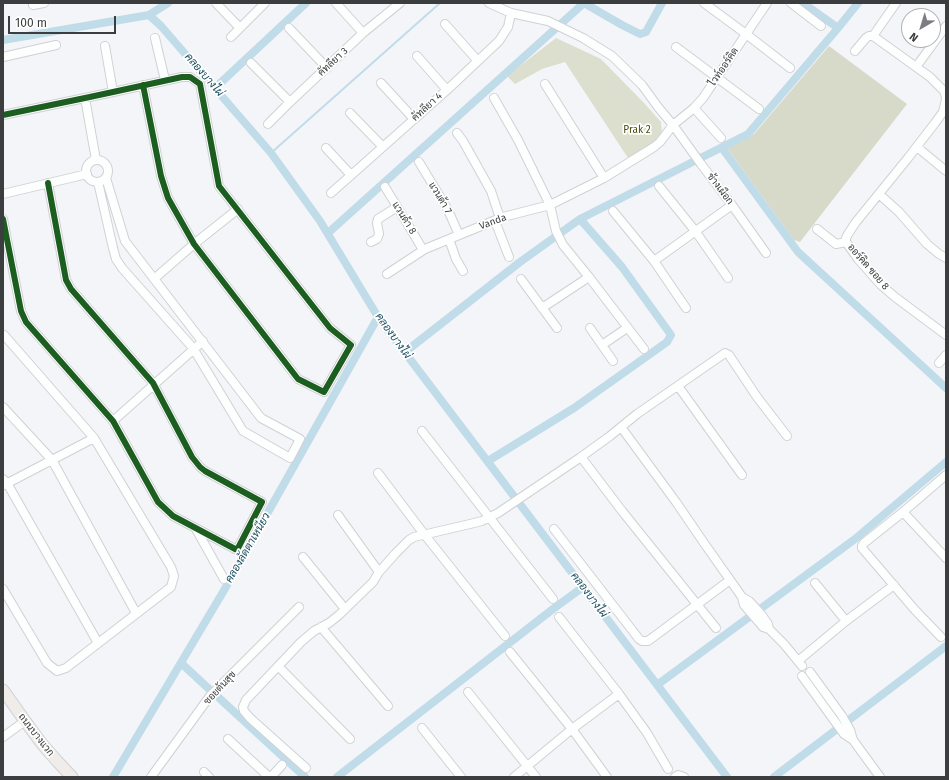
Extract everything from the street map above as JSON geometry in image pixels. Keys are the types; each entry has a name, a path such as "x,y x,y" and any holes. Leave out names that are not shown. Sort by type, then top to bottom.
{"main road":[{"name":"ถนนบางแวก","path":"3,690 57,762 72,777"}],"street":[{"path":"33,5 44,3"},
{"path":"216,3 240,28"},
{"path":"231,37 265,3"},
{"path":"336,3 363,33"},
{"name":"คัทลียา 3","path":"268,124 363,33 400,3"},
{"name":"ช้างเผือก","path":"489,3 511,13 548,21 584,38 612,56 642,85 766,253"},
{"path":"704,3 790,68"},
{"name":"ไวท์ออร์คิด","path":"673,125 694,108 703,98 767,3"},
{"path":"791,3 821,26"},
{"path":"855,51 866,38 873,36 896,3"},
{"name":"คัทลียา 4","path":"331,193 499,41 508,28 511,13"},
{"path":"445,24 478,60"},
{"path":"916,67 946,26"},
{"path":"289,28 327,68"},
{"path":"873,36 930,78 944,91 946,98"},
{"path":"155,38 165,80"},
{"path":"3,57 56,45"},
{"path":"104,46 112,92"},
{"path":"676,47 758,109"},
{"path":"417,56 446,90"},
{"path":"251,63 290,102"},
{"path":"3,115 165,80 182,77 190,77 200,84 220,186 330,328 351,345 324,392 298,380 194,244 168,198 161,176 143,85"},
{"path":"381,83 414,119"},
{"path":"545,84 604,178"},
{"path":"85,98 96,160"},
{"path":"494,98 518,140 550,205 560,241 644,349"},
{"name":"ออร์คิด ซอย 8","path":"946,98 946,104 943,112 917,147 856,222 848,234 846,242 858,259 882,285 895,297 946,335"},
{"path":"694,108 721,138"},
{"path":"350,113 383,147"},
{"name":"Vanda","path":"387,274 423,250 498,220 550,205 604,178 654,147 660,142 673,125"},
{"path":"457,133 463,140 491,191 509,257"},
{"path":"917,147 946,171"},
{"path":"326,148 351,175"},
{"path":"102,180 91,180 87,174 88,165 93,161 96,160 103,162 106,164 108,171 102,180 113,248 116,258 122,268 194,349 243,431 290,458 300,438 262,418 154,279 125,241 102,180"},
{"name":"แวนด้า 7","path":"418,162 448,210 459,235"},
{"path":"3,194 87,174"},
{"path":"3,219 21,311 26,322 113,421 158,502 173,516 237,550 262,502 200,467 192,457 154,385 71,290 66,280 48,184"},
{"path":"659,186 696,232 728,278"},
{"name":"แวนด้า 8","path":"384,187 423,250"},
{"path":"879,194 900,212 927,244 946,258"},
{"path":"654,261 732,205"},
{"path":"371,242 377,239 379,234 378,219 397,207"},
{"path":"154,279 194,244 238,210"},
{"path":"613,211 654,261 686,308"},
{"path":"817,229 836,244 846,242"},
{"path":"449,239 456,259 463,271"},
{"path":"542,308 589,277"},
{"path":"521,279 557,328"},
{"path":"590,328 613,361"},
{"path":"602,345 628,328"},
{"path":"3,335 94,438 171,567 174,576 171,587 66,668 57,670 47,663 3,590"},
{"path":"113,421 203,341"},
{"path":"306,768 250,718 244,711 243,706 246,700 301,642 314,631 329,623 373,582 379,572 409,540 424,534 470,524 490,517 510,506 581,457 637,414 722,354 729,355 757,397 787,436"},
{"path":"939,363 946,355"},
{"path":"678,386 742,475"},
{"path":"3,407 52,460 136,613"},
{"path":"622,426 742,597 749,601 758,617 768,624 769,629 784,644 800,664 809,667 810,672 833,702 839,719 847,732 880,777"},
{"path":"422,431 553,599"},
{"path":"94,438 52,460 4,482 98,643"},
{"path":"581,457 632,524 716,628"},
{"path":"378,473 424,534 505,636"},
{"path":"941,637 863,551 862,546 946,476"},
{"path":"903,512 946,558"},
{"path":"338,516 379,572"},
{"path":"196,528 224,579"},
{"path":"554,529 634,633 642,641 648,640 730,580"},
{"path":"303,557 345,609"},
{"path":"815,583 846,621"},
{"path":"839,719 825,708 799,673 800,664 846,621 894,585"},
{"name":"ซอยต้นสุข","path":"151,777 210,696 299,607"},
{"path":"558,617 619,694 647,733 668,769"},
{"path":"321,627 388,706"},
{"path":"510,652 572,728 607,777"},
{"path":"278,666 350,739"},
{"path":"802,676 807,676 810,672"},
{"path":"468,692 536,777"},
{"path":"514,777 572,728 619,694"},
{"path":"825,708 833,702"},
{"path":"3,737 25,721"},
{"path":"422,728 461,777"},
{"path":"228,739 270,777 282,765"},
{"path":"675,777 678,775 684,777"}],"green space":[{"name":"Prak 2","path":"556,38 601,59 661,122 662,135 651,150 630,161 565,62 542,69 515,84 507,76"},
{"path":"829,46 907,104 800,242 794,240 727,148 754,134"}],"waterway":[{"path":"149,15 168,3"},
{"path":"215,88 306,3"},
{"path":"271,153 440,3"},
{"path":"584,3 640,34 646,32 662,3"},
{"path":"328,233 584,3"},
{"path":"803,3 838,28"},
{"path":"405,352 520,262 580,219 748,134 858,3"},
{"name":"คลองบางไผ่","path":"3,40 149,15 161,26 271,153 320,221 378,317 727,777"},
{"path":"722,148 798,252 946,388"},
{"path":"488,461 574,408 667,342 671,335 622,267 580,219"},
{"name":"คลองลัดตาเหนียว","path":"113,777 223,592 378,317"},
{"path":"657,685 855,539 946,462"},
{"path":"337,777 583,587"},
{"path":"774,777 946,646"},
{"path":"181,663 209,689"},
{"path":"218,697 305,777"}],"cycle path":[{"path":"3,115 85,98 113,92 182,77 190,77 200,84 219,186 330,328 351,345 324,392 298,379 194,244 168,198 161,176 143,85"},
{"path":"3,219 21,311 26,322 113,421 158,502 173,516 237,550 262,502 200,467 192,457 153,383 71,289 66,280 48,183"}]}
